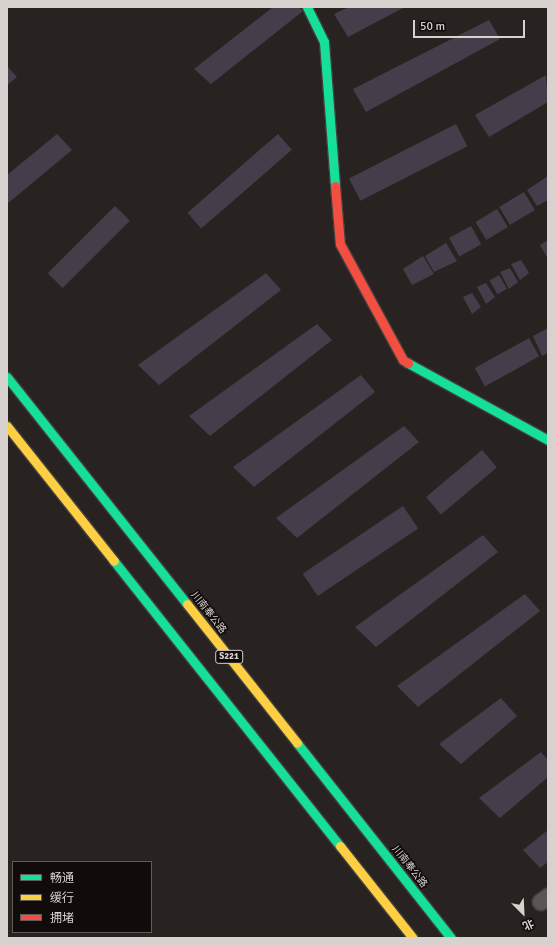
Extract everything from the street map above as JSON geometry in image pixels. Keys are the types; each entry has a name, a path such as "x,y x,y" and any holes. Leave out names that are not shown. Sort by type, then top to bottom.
{"main road":[{"path":"307,7 324,42 340,244 403,360 548,440"},
{"name":"川南奉公路","path":"7,377 451,938"},
{"path":"7,426 414,938"}],"building":[{"path":"273,7 299,7 303,11 211,84 194,69"},
{"path":"349,7 405,7 348,37 334,14"},
{"path":"489,20 500,39 366,112 353,89"},
{"path":"7,66 17,77 7,85"},
{"path":"546,75 548,102 489,137 475,115"},
{"path":"456,124 467,146 360,201 349,178"},
{"path":"57,134 72,150 7,204 7,175"},
{"path":"278,134 292,150 201,229 187,213"},
{"path":"548,176 548,200 537,206 527,190"},
{"path":"524,192 535,210 510,225 499,207"},
{"path":"115,206 130,221 63,288 48,273"},
{"path":"497,209 508,227 486,240 476,222"},
{"path":"471,226 481,244 459,256 449,238"},
{"path":"548,240 548,259 540,245"},
{"path":"446,243 457,261 434,272 425,256"},
{"path":"423,256 434,274 412,285 403,269"},
{"path":"521,260 529,273 520,280 511,264"},
{"path":"510,268 518,282 509,289 500,272"},
{"path":"266,273 281,290 159,385 138,365"},
{"path":"499,275 507,289 497,294 489,280"},
{"path":"486,283 495,297 486,304 477,287"},
{"path":"472,293 481,307 472,314 463,297"},
{"path":"317,324 332,340 210,436 189,416"},
{"path":"548,328 548,353 542,356 533,336"},
{"path":"529,338 539,356 485,386 475,368"},
{"path":"361,375 375,392 254,487 233,467"},
{"path":"404,426 419,442 297,538 276,518"},
{"path":"482,450 497,468 441,515 426,497"},
{"path":"403,506 418,528 318,596 303,574"},
{"path":"483,535 498,552 376,647 355,627"},
{"path":"525,594 540,611 418,707 397,686"},
{"path":"501,698 517,716 461,764 439,744"},
{"path":"541,752 548,760 548,777 500,818 479,798"},
{"path":"548,830 548,862 540,868 523,850"}],"traffic: fast":[{"path":"307,7 324,42 335,186"},
{"path":"408,363 548,440"},
{"path":"7,377 187,604"},
{"path":"114,561 340,846"},
{"path":"297,743 451,938"}],"traffic: slow":[{"path":"7,426 114,561"},
{"path":"187,604 297,743"},
{"path":"340,846 413,938"}],"traffic: jam":[{"path":"335,186 340,244 403,360 408,363"}]}
